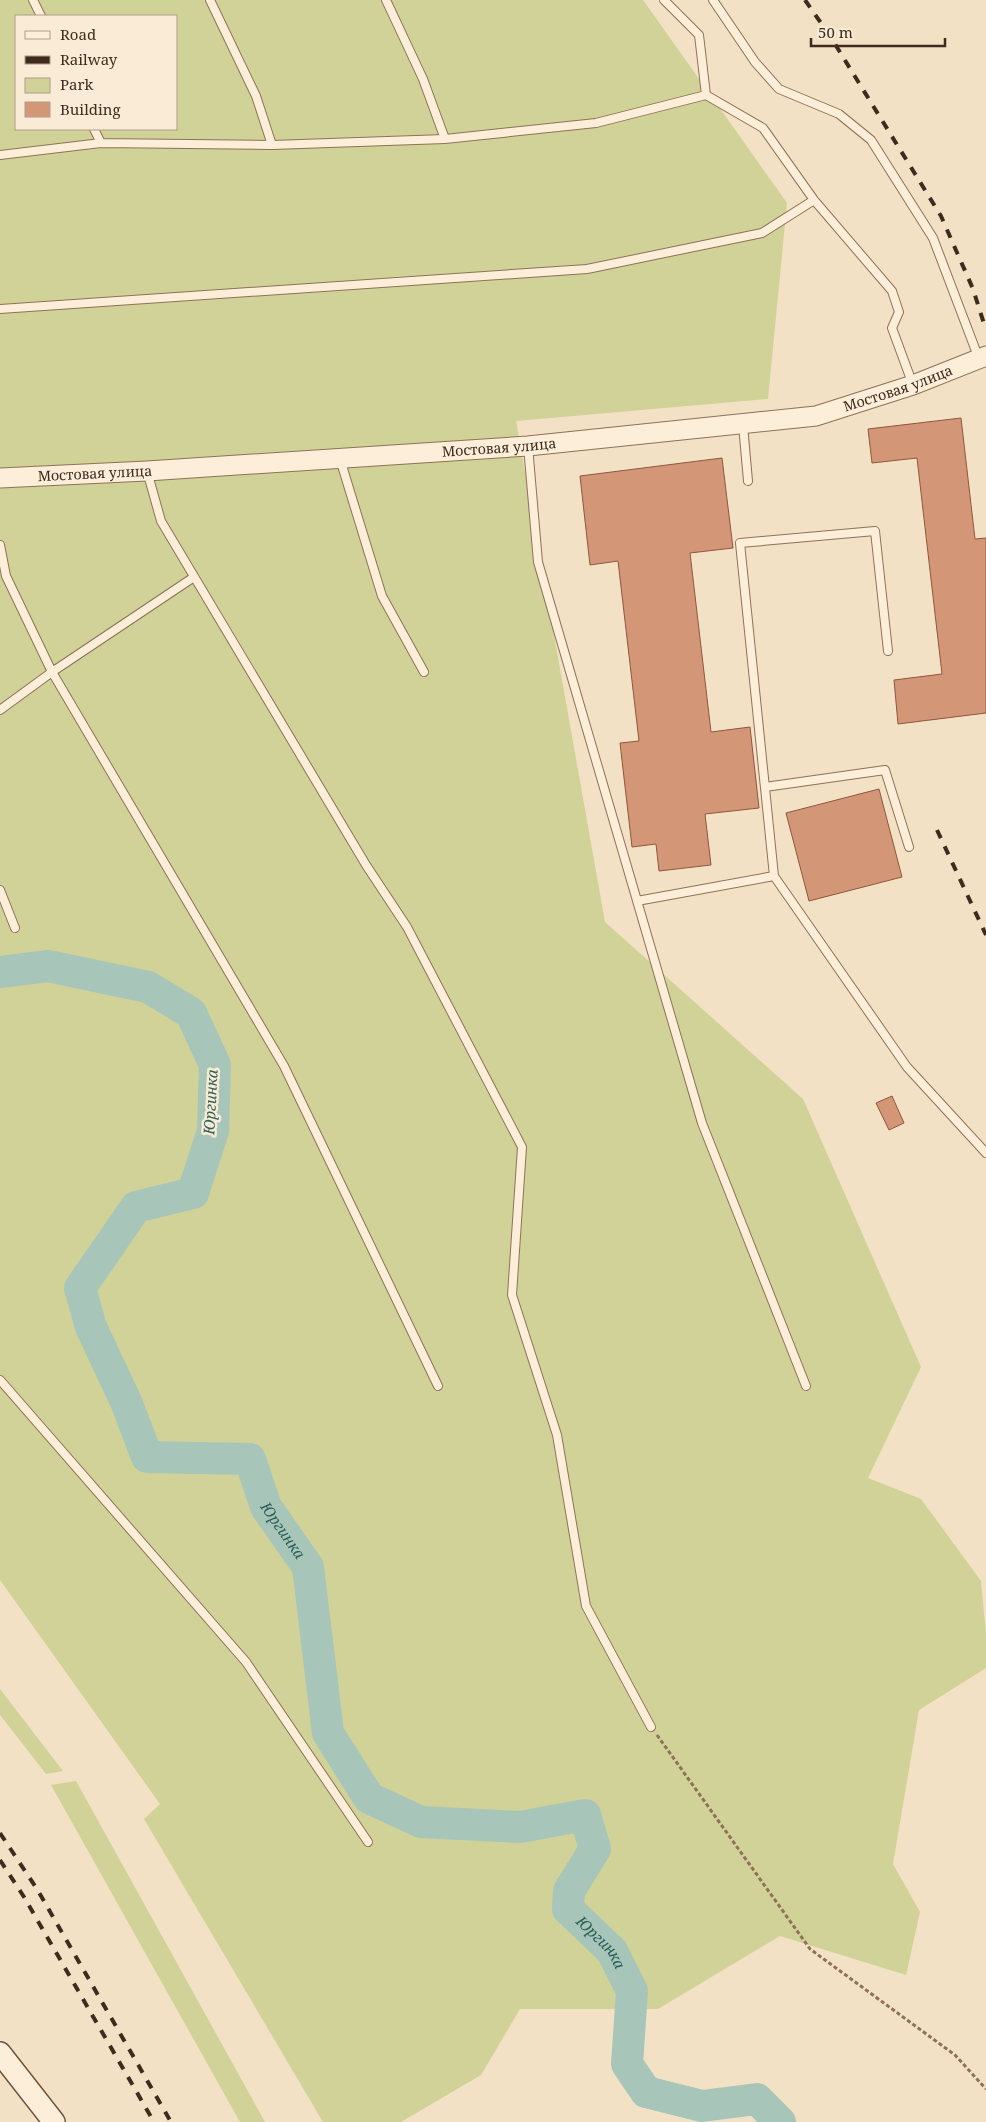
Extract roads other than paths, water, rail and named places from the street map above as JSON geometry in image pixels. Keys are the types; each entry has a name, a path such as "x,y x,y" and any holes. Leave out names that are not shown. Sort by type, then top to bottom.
{"main road":[{"path":"0,2053 54,2122"}],"street":[{"name":"Мостовая улица","path":"0,478 147,471 528,446 816,416 913,385 982,357"}],"lane":[{"path":"33,0 40,15"},
{"path":"210,0 256,96 272,145"},
{"path":"386,0 423,79 445,139"},
{"path":"664,0 699,34 706,95"},
{"path":"713,0 755,62 779,89 839,114 871,140 933,238 982,357"},
{"path":"0,156 101,144 272,145 445,139 596,123 706,95 763,128 814,200 892,291 899,312 892,328 913,385"},
{"path":"94,130 101,144"},
{"path":"0,309 586,269 762,233 814,200"},
{"path":"742,425 748,481"},
{"path":"528,446 538,562 702,1123 806,1386"},
{"path":"340,459 382,596 424,672"},
{"path":"147,471 161,521 366,865 407,926 522,1147 512,1295 557,1435 586,1606 651,1727"},
{"path":"888,651 875,531 740,543 774,876 907,1067 986,1153"},
{"path":"0,544 6,576 52,672 284,1066 438,1386"},
{"path":"0,710 52,672 194,577"},
{"path":"765,787 885,770 908,847"},
{"path":"637,901 774,876"},
{"path":"0,890 15,928"},
{"path":"0,1380 246,1662 368,1842"}],"waterway":[{"name":"Юргинка","path":"0,972 48,966 148,987 191,1013 215,1065 213,1131 193,1193 136,1207 80,1288 91,1327 127,1404 147,1457 250,1459 266,1507 308,1567 328,1733 369,1798 421,1822 520,1827 585,1815 595,1849 569,1891 568,1909 612,1951 632,1991 627,2064 646,2092 702,2106 757,2099 780,2122"}],"railway":[{"path":"805,0 830,36 941,216 973,289 986,330"},
{"path":"937,830 986,935"},
{"path":"0,1833 37,1889 171,2122"},
{"path":"0,1860 24,1897 154,2122"}]}
